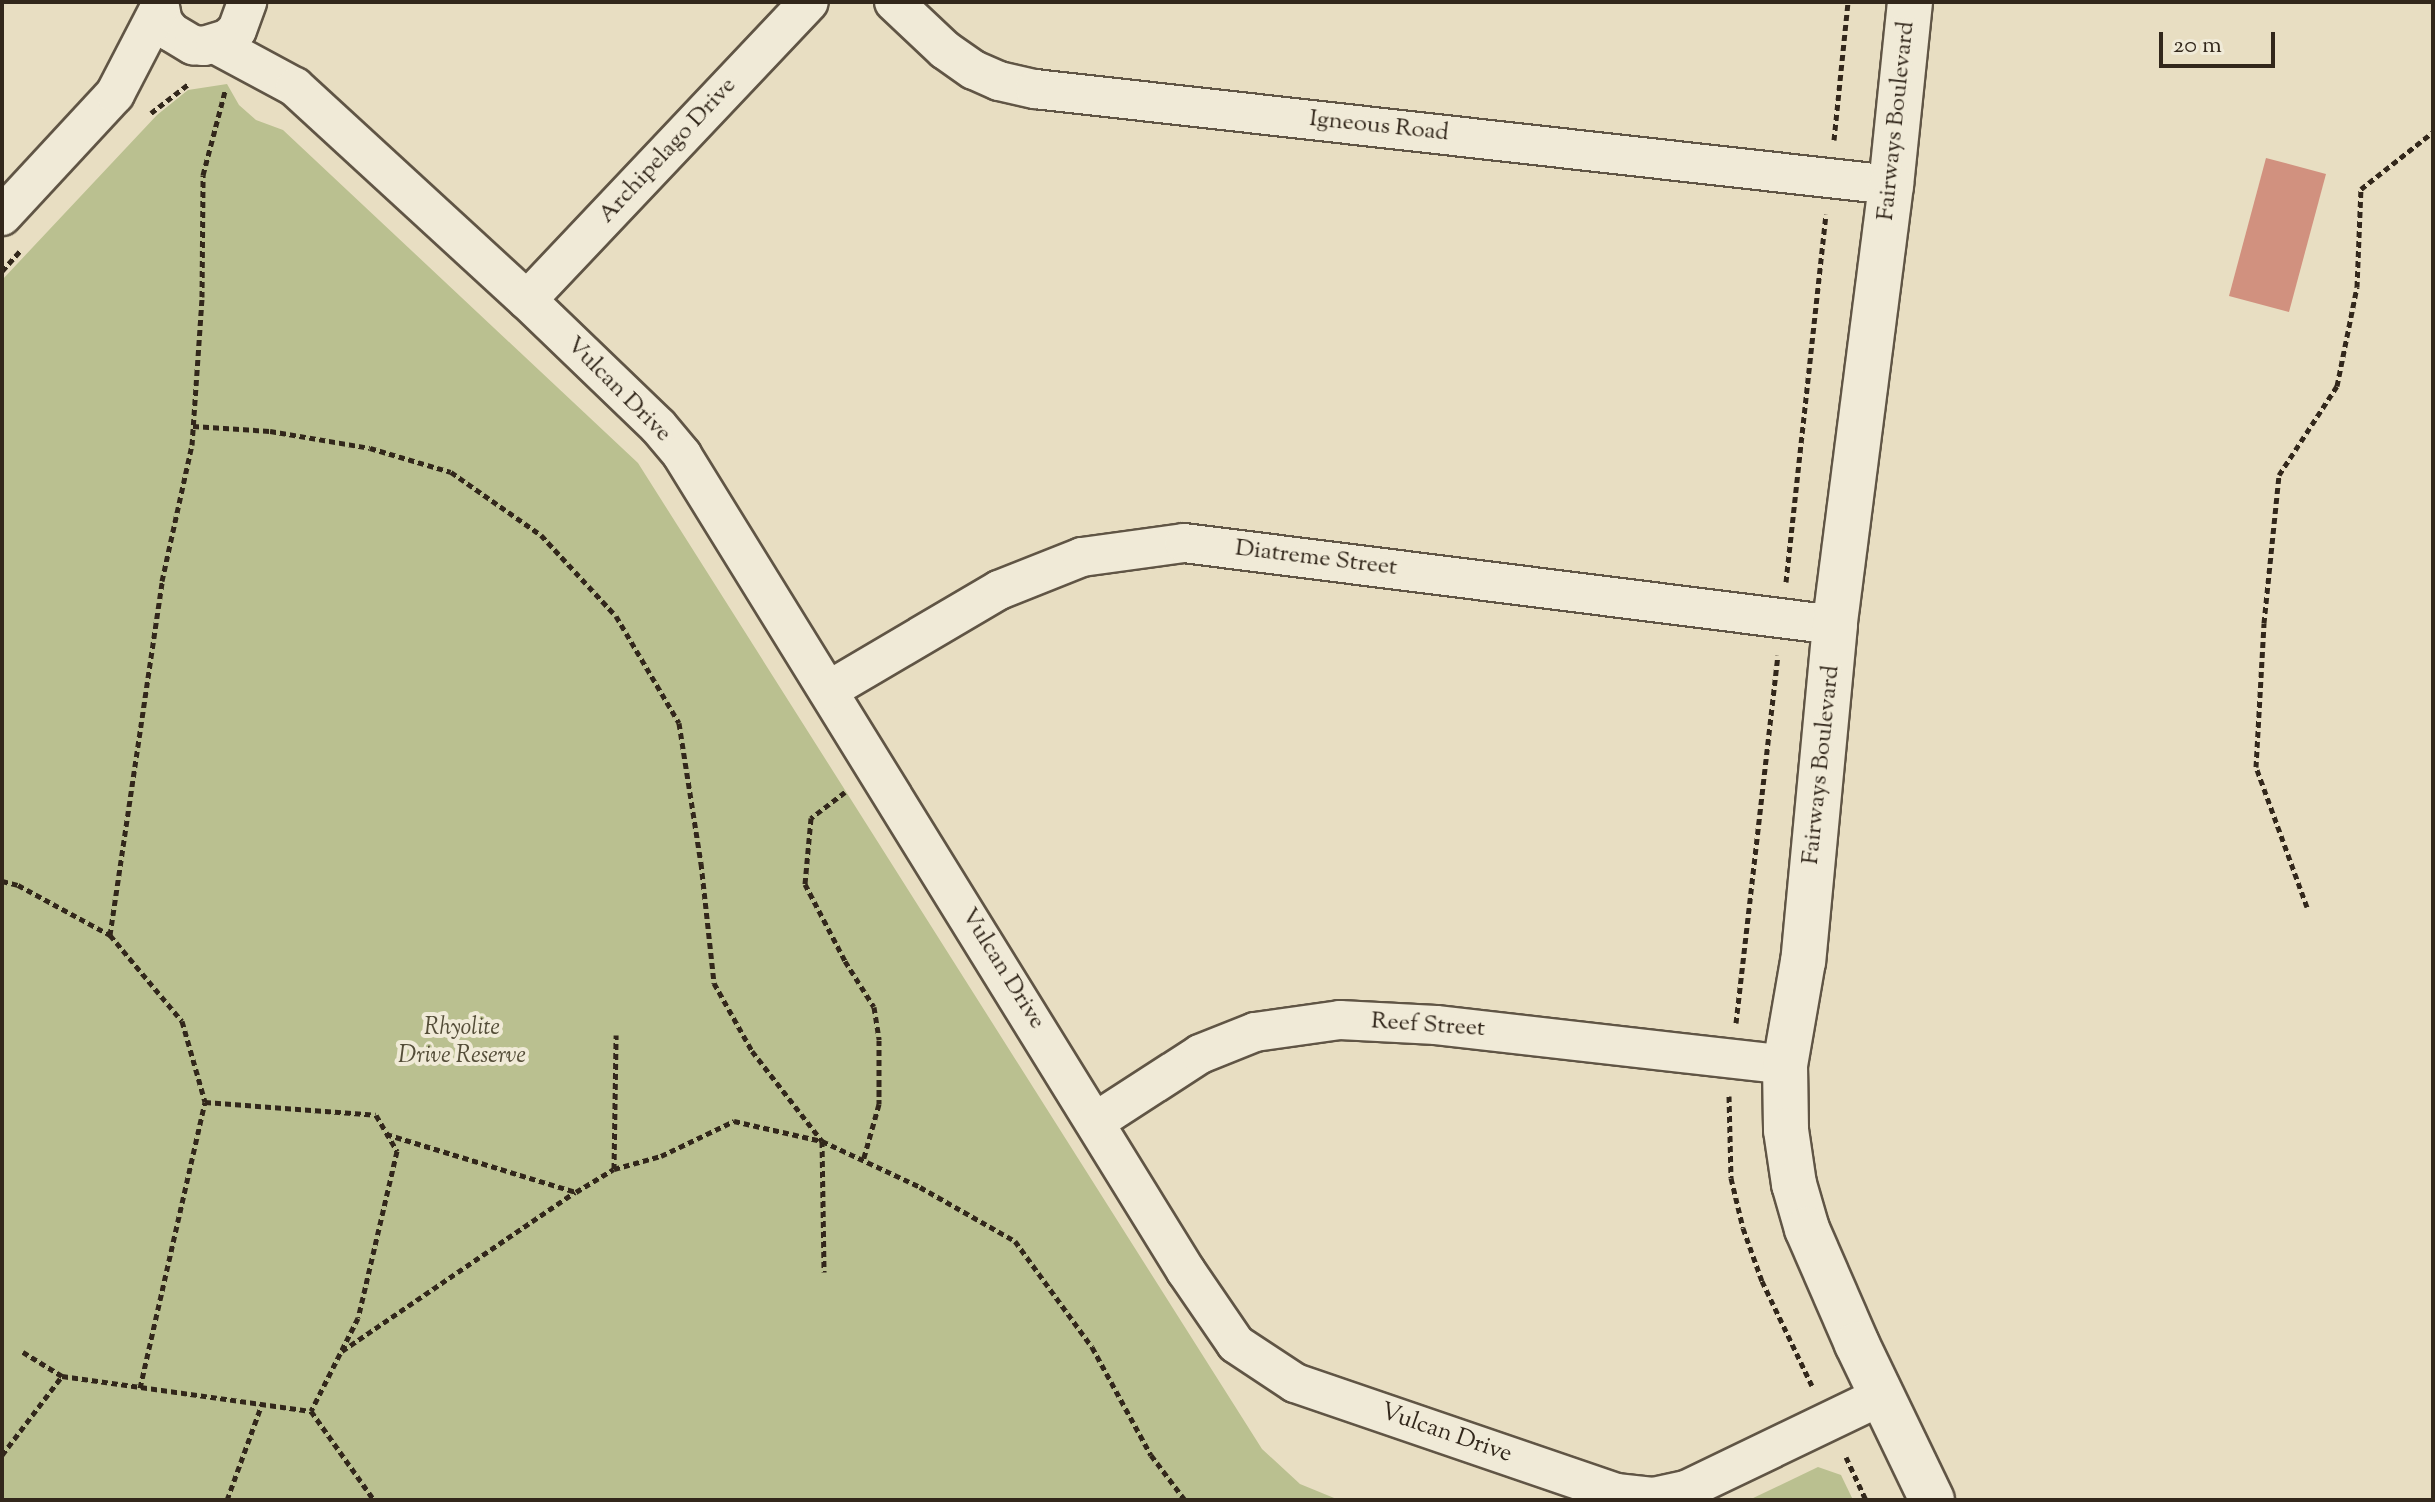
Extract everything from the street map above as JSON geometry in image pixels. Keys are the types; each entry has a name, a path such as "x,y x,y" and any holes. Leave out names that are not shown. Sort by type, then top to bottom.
{"street":[{"name":"Archipelago Drive","path":"527,300 809,2"},
{"name":"Igneous Road","path":"894,2 945,50 974,70 999,81 1035,89 1891,185"},
{"name":"Fairways Boulevard","path":"1910,2 1891,185 1835,625 1803,961 1785,1065 1786,1130 1794,1184 1807,1229 1881,1396 1932,1500"},
{"name":"Vulcan Drive","path":"247,5 295,87 527,300 658,426 682,455 1186,1271 1236,1344 1295,1383 1616,1493 1653,1497 1686,1490 1881,1396"},
{"path":"115,94 203,56 237,30 247,5"},
{"name":"Vulcan Drive","path":"159,6 171,32 203,56 295,87"},
{"path":"2,216 115,94 159,6"},
{"name":"Diatreme Street","path":"829,690 999,590 1082,557 1184,543 1835,625"},
{"name":"Reef Street","path":"1095,1122 1200,1054 1255,1032 1340,1020 1436,1025 1785,1065"}],"path":[{"path":"147,116 185,86 203,56"},
{"path":"110,935 162,581 193,426 202,297 203,175 227,84 219,82"},
{"path":"2307,907 2256,767 2264,623 2279,475 2337,386 2357,287 2361,189 2433,132"},
{"path":"2,271 23,249"},
{"path":"193,426 270,431 370,448 451,472 541,535 616,616 679,723 701,863 714,983 752,1051 822,1141 824,1272"},
{"path":"863,1161 879,1104 879,1040 874,1007 833,940 805,884 811,818 878,769"},
{"path":"2,881 18,885 110,935 182,1021 205,1102 140,1388"},
{"path":"614,1169 616,1035"},
{"path":"205,1102 376,1115 397,1151 358,1318 311,1411"},
{"path":"341,1352 614,1169 661,1156 734,1121 822,1141 920,1187 1015,1241 1092,1347 1151,1455 1185,1500"},
{"path":"386,1134 576,1192"},
{"path":"23,1352 62,1376 311,1411 374,1500"},
{"path":"2,1455 62,1376"},
{"path":"227,1500 262,1404"}],"green space":[{"name":"Rhyolite Drive Reserve","path":"227,84 239,105 256,120 283,130 638,463 1262,1449 1300,1484 1339,1500 2,1500 2,280 157,115 188,90"},
{"path":"1818,1467 1841,1475 1853,1500 1749,1500"}],"building":[{"path":"2266,158 2326,174 2289,312 2229,296"}]}
